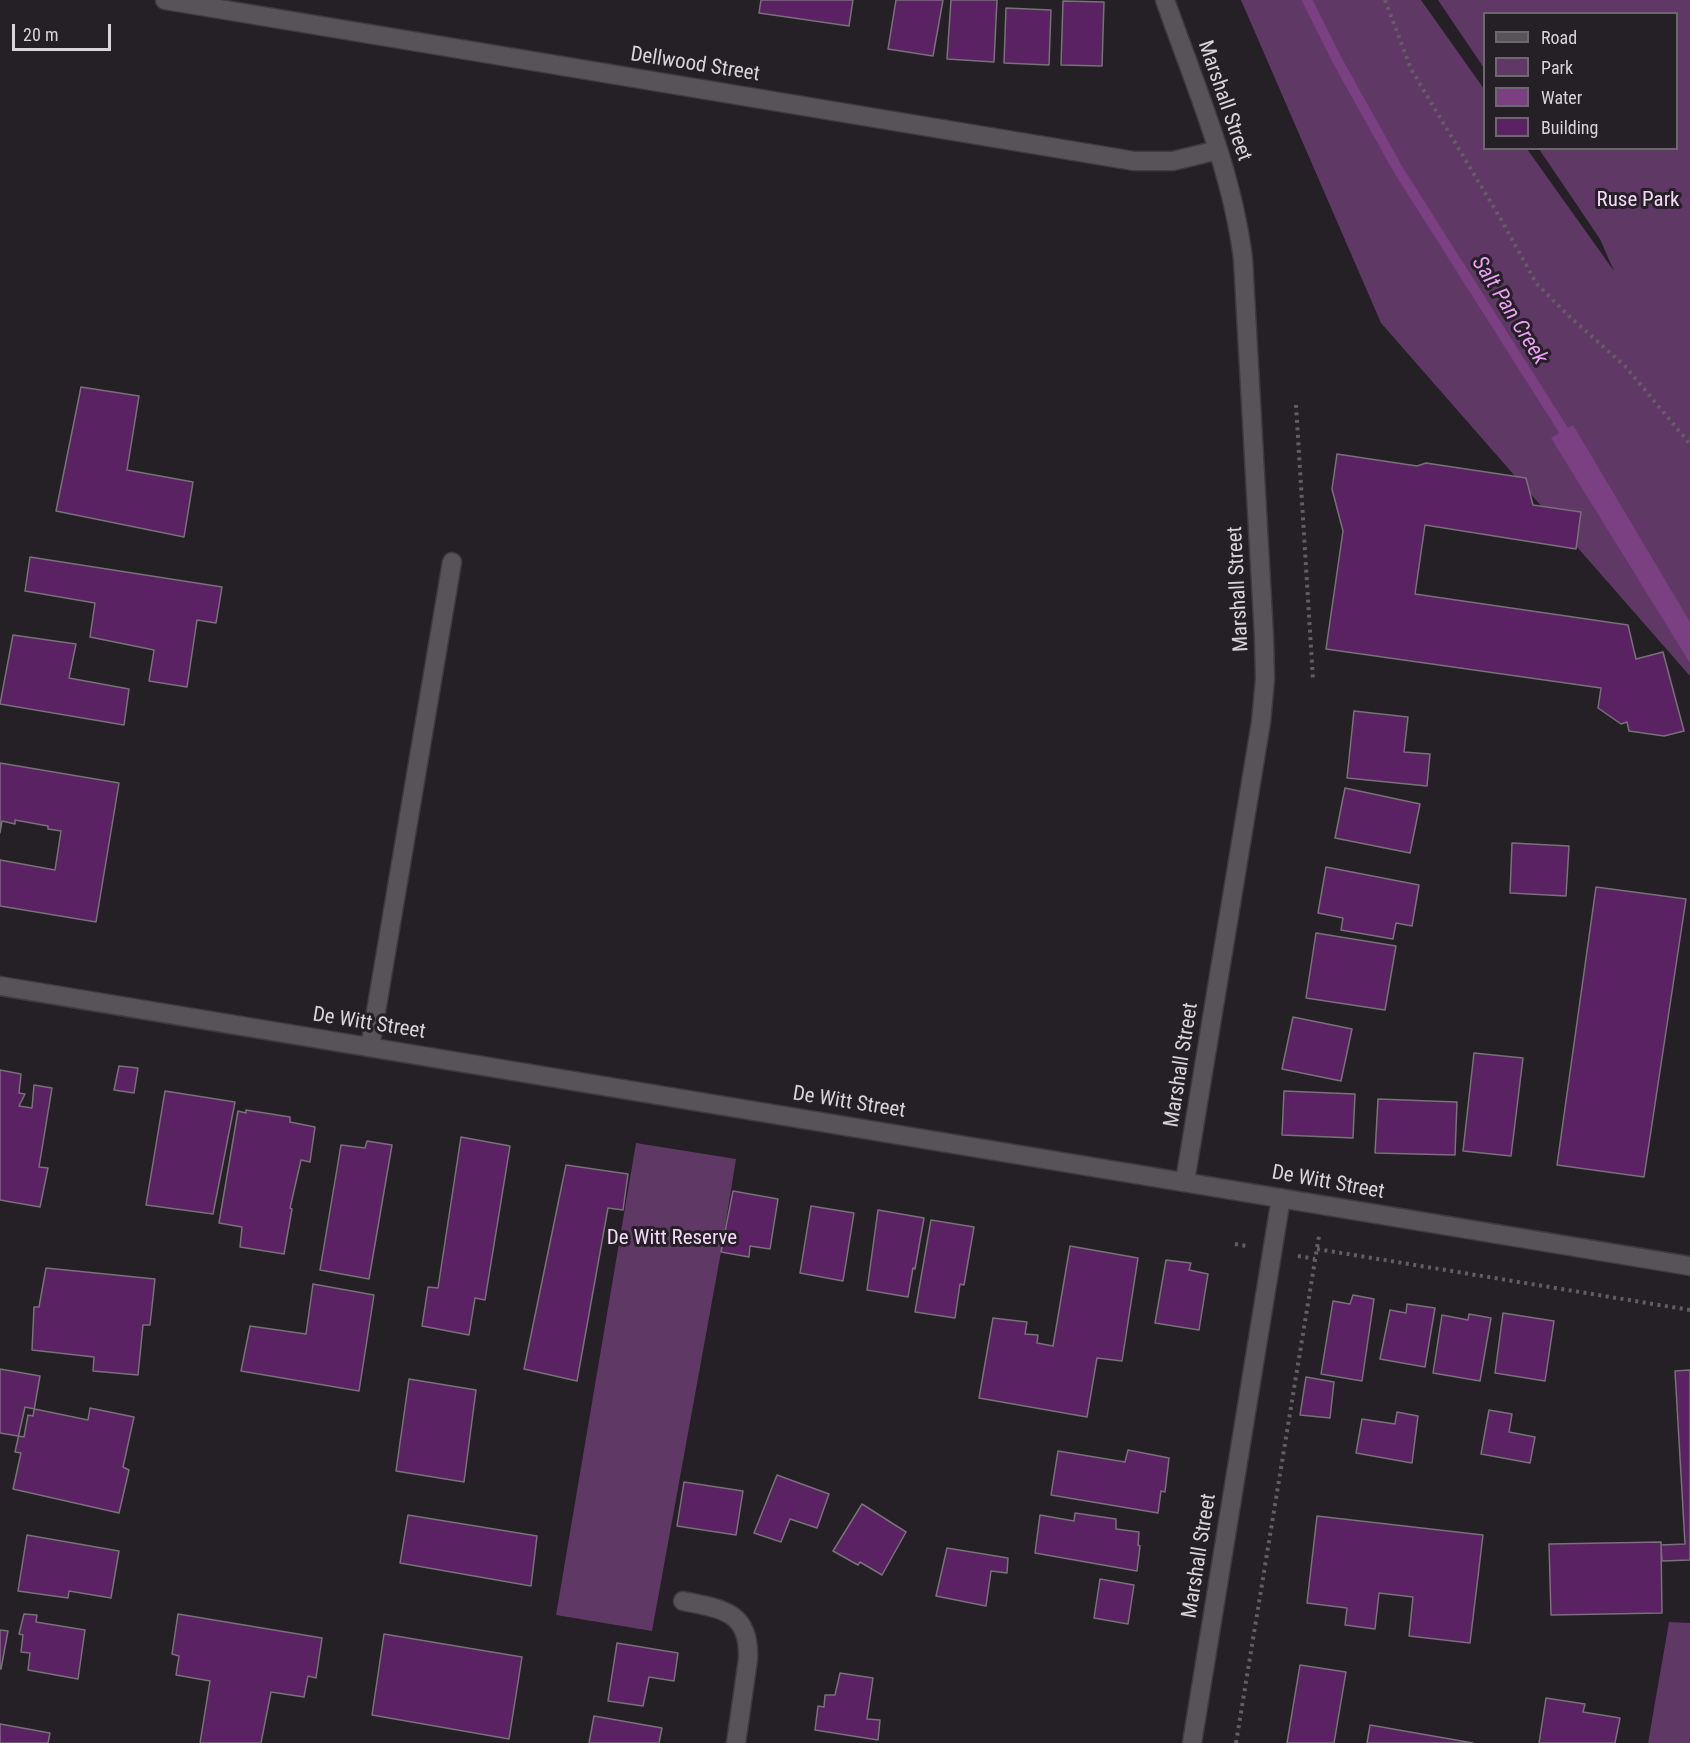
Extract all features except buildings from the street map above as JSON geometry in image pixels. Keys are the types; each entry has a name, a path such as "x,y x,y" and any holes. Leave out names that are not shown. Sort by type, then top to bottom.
{"street":[{"name":"Dellwood Street","path":"165,0 1134,161 1173,161 1218,150"},
{"name":"Marshall Street","path":"1165,0 1218,150 1239,222 1263,591 1265,679 1261,722 1185,1181"},
{"path":"370,1047 452,562"},
{"name":"De Witt Street","path":"0,986 1690,1266"},
{"name":"Marshall Street","path":"1192,1743 1281,1198"},
{"path":"683,1601 730,1613 740,1622 746,1632 749,1645 748,1659 736,1743"}],"path":[{"path":"1385,0 1411,69 1502,221 1536,283 1625,366 1690,444"},
{"path":"1296,405 1313,680"},
{"path":"1236,1743 1319,1236"},
{"path":"1317,1249 1690,1310"}],"green space":[{"name":"Ruse Park","path":"1241,0 1421,0 1483,88 1483,150 1528,150 1614,271 1600,239 1540,150 1678,150 1678,12 1483,12 1483,67 1438,0 1690,0 1690,676 1381,323"},
{"name":"De Witt Reserve","path":"636,1143 736,1159 652,1631 556,1615"},
{"path":"1669,1622 1690,1623 1690,1743 1648,1743"}],"water":[{"path":"1573,425 1690,622 1690,663 1551,438"}],"waterway":[{"name":"Salt Pan Creek","path":"1307,0 1337,60 1399,171 1571,442"}]}
